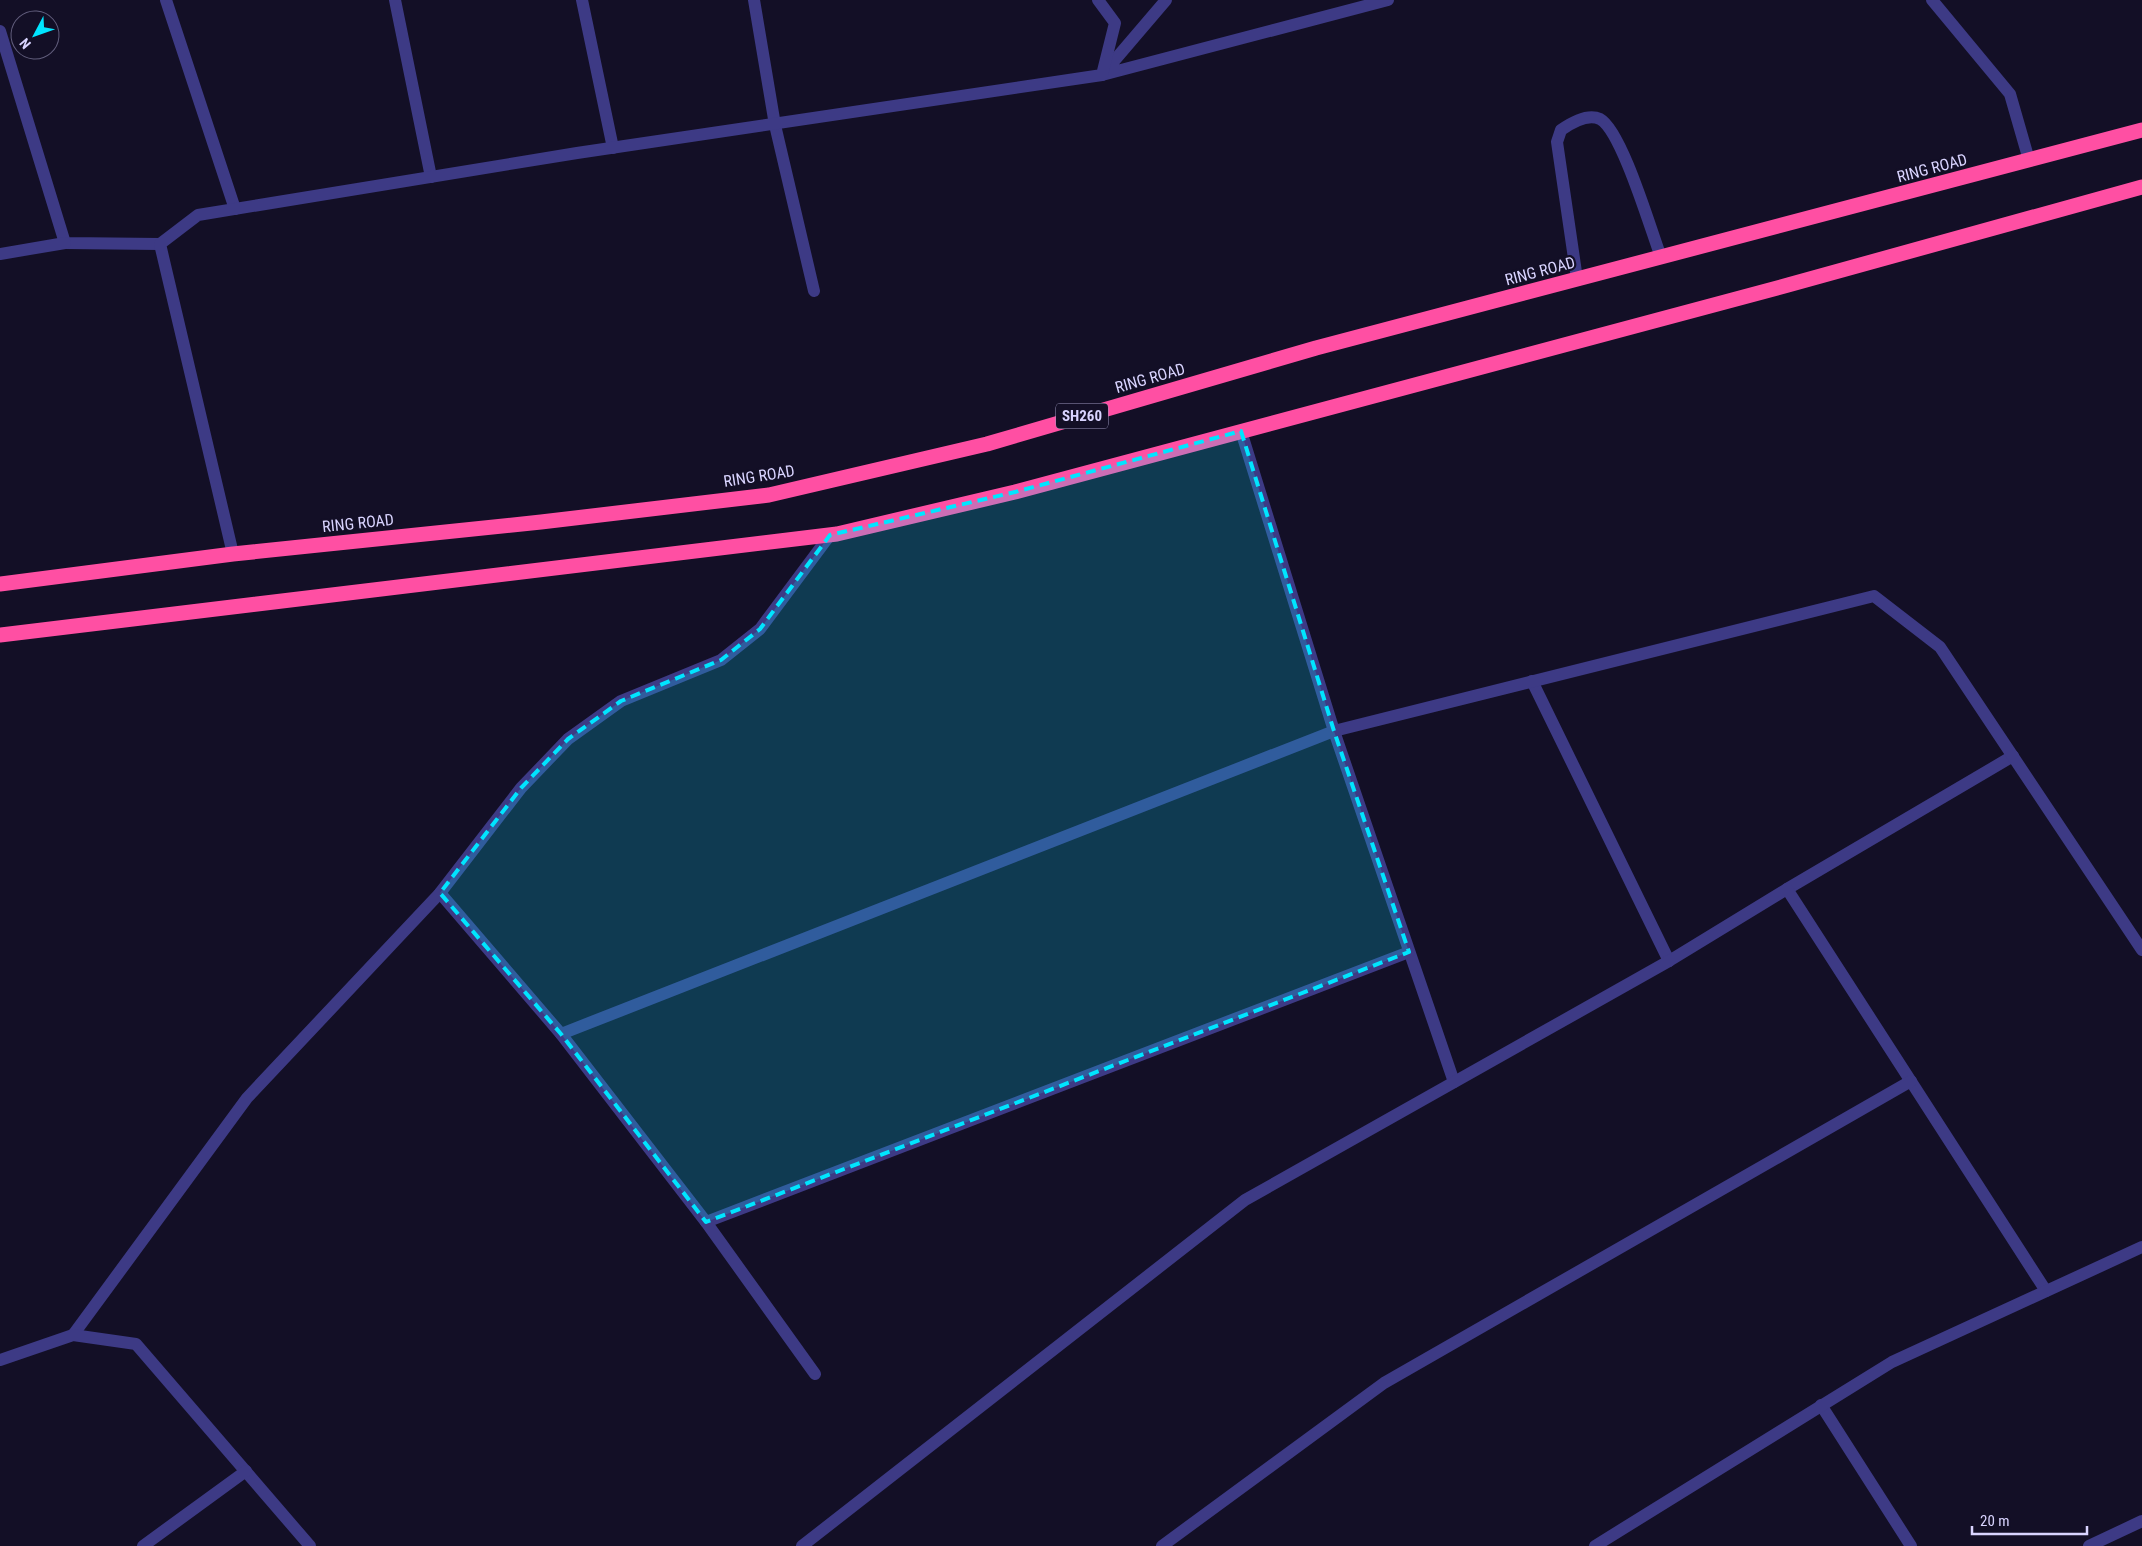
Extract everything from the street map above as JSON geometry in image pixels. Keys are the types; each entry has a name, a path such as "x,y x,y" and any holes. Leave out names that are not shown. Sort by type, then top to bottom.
{"highway":[{"name":"RING ROAD","path":"0,584 233,554 540,522 770,495 987,444 1316,348 2142,130"},
{"path":"0,635 830,535 1015,492 1778,288 2142,187"}],"street":[{"path":"166,0 235,209"},
{"path":"395,0 432,177"},
{"path":"582,0 613,148"},
{"path":"754,0 775,125 814,291"},
{"path":"1098,0 1114,23 1102,75"},
{"path":"1102,75 1166,0"},
{"path":"0,254 65,243 160,244 198,215 613,148 1102,75 1388,0"},
{"path":"1932,0 2010,94 2029,160"},
{"path":"0,31 65,243"},
{"path":"1577,279 1557,142 1561,130 1586,118 1600,119 1612,131 1630,170 1661,257"},
{"path":"160,244 233,554"},
{"path":"1241,431 1334,731 1454,1082"},
{"path":"73,1335 247,1098 440,893 521,788 568,739 621,701 721,660 760,629 830,535"},
{"path":"561,1034 1334,731 1874,596 1940,647 2142,950"},
{"path":"1532,682 1669,961"},
{"path":"802,1546 1245,1200 1669,961 2013,756"},
{"path":"1787,889 2046,1291"},
{"path":"440,893 561,1034 706,1222 814,1374"},
{"path":"706,1222 1410,952"},
{"path":"1162,1546 1384,1383 1911,1081"},
{"path":"1595,1546 1892,1362 2142,1247"},
{"path":"0,1360 73,1335 136,1344 310,1546"},
{"path":"1821,1405 1911,1546"},
{"path":"143,1546 246,1471"},
{"path":"2089,1546 2142,1521"}],"highlighted area":[{"path":"1241,431 1334,731 1409,952 706,1222 561,1034 440,893 521,788 568,739 621,701 721,660 760,629 830,535 1015,492"}]}
